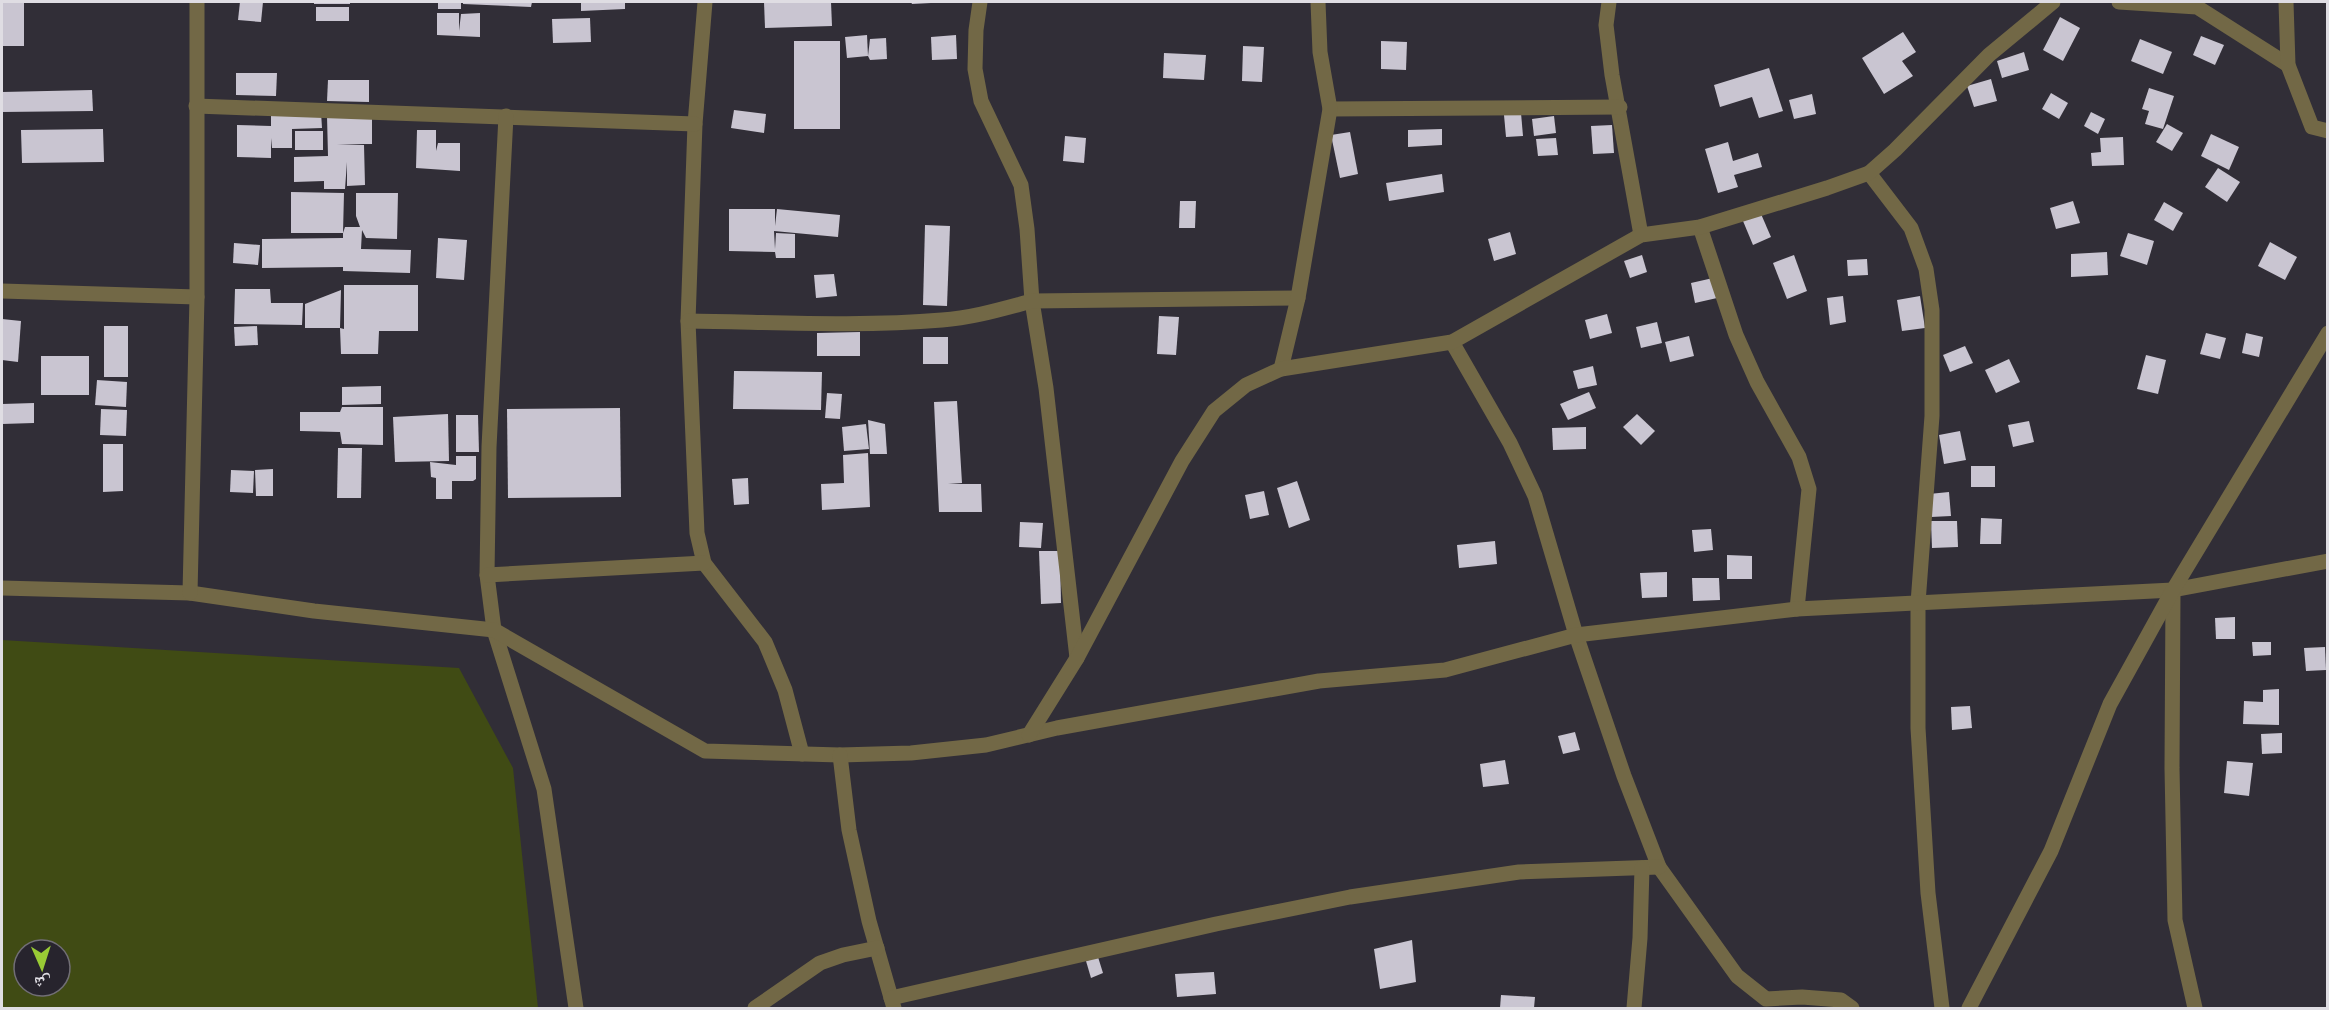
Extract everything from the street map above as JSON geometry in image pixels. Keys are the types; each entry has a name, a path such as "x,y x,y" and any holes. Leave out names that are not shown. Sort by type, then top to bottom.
{"street":[{"path":"190,593 197,297 197,2"},
{"path":"705,2 694,124 688,321 697,533 704,563 765,642 785,690 802,754"},
{"path":"980,2 976,30 975,69 981,101 1021,185 1027,229 1032,301 1046,388 1077,658"},
{"path":"1281,369 1298,298 1330,109 1320,52 1318,2"},
{"path":"1609,2 1606,25 1612,75 1620,107 1641,235"},
{"path":"1029,735 1077,658 1182,461 1214,411 1246,385 1281,369 1452,342 1641,235 1700,226 1827,188 1869,172 1895,150 1989,54 2053,2"},
{"path":"2119,2 2197,7 2288,64"},
{"path":"2286,2 2288,64 2312,127 2328,131"},
{"path":"196,106 694,124"},
{"path":"1330,109 1620,107"},
{"path":"506,116 489,447 487,575 494,630 544,789 576,1008"},
{"path":"1869,172 1911,228 1926,269 1932,310 1932,416 1918,603 1918,729 1928,893 1942,1008"},
{"path":"1700,226 1736,334 1757,382 1799,457 1809,489 1797,609"},
{"path":"2,291 197,297"},
{"path":"688,321 855,323 943,320 990,312 1032,301 1298,298"},
{"path":"1969,1008 2051,851 2110,704 2173,590 2328,333"},
{"path":"1452,342 1510,443 1535,496 1576,635 1624,776 1659,867 1737,976 1766,999 1802,997 1841,1000 1852,1008"},
{"path":"2,588 190,593 314,610 494,630 705,751 840,755 921,752 986,745 1057,728 1320,681 1445,670 1576,635 1797,609 2173,590 2328,561"},
{"path":"487,575 704,563"},
{"path":"2173,590 2172,768 2175,920 2194,1008"},
{"path":"840,755 849,830 893,1003 1216,924 1350,897 1519,872 1659,867"},
{"path":"1634,1008 1640,938 1642,868"},
{"path":"755,1008 820,963 843,955 878,948"}],"green space":[{"path":"2,640 459,668 513,768 538,1008 2,1008"}],"building":[{"path":"2,2 24,2 24,46 2,46"},
{"path":"240,2 263,2 261,22 238,20"},
{"path":"314,2 350,2 350,4 314,4"},
{"path":"438,2 461,2 461,9 438,9"},
{"path":"463,2 532,2 531,7 463,4"},
{"path":"581,2 625,2 625,9 581,11"},
{"path":"764,2 831,2 832,26 765,28"},
{"path":"911,2 931,2 931,3 912,4"},
{"path":"316,7 349,7 349,21 316,21"},
{"path":"437,13 459,13 459,31 461,14 480,13 480,37 437,35"},
{"path":"2060,17 2080,28 2063,61 2043,50"},
{"path":"590,18 591,42 553,43 552,19"},
{"path":"1903,32 1916,52 1902,61 1913,76 1884,94 1862,58"},
{"path":"867,35 868,56 847,58 845,37"},
{"path":"956,35 957,59 932,60 931,37"},
{"path":"2201,36 2224,45 2215,65 2193,55"},
{"path":"886,38 887,59 870,60 868,56 870,39"},
{"path":"2140,39 2172,52 2163,74 2131,61"},
{"path":"794,41 840,41 840,129 794,129"},
{"path":"1381,41 1407,42 1406,70 1381,69"},
{"path":"1243,46 1264,47 1262,82 1242,81"},
{"path":"2024,52 2029,70 2002,78 1997,61"},
{"path":"1164,53 1206,55 1204,80 1163,78"},
{"path":"1769,68 1783,111 1759,118 1752,97 1720,107 1714,85"},
{"path":"236,73 277,73 276,96 236,95"},
{"path":"1991,79 1997,101 1974,107 1967,86"},
{"path":"328,80 369,80 369,102 327,101"},
{"path":"2149,88 2174,96 2163,129 2145,124 2149,111 2142,109"},
{"path":"92,90 93,111 2,112 2,92"},
{"path":"2051,93 2068,103 2059,119 2042,109"},
{"path":"1812,94 1816,114 1794,119 1789,100"},
{"path":"734,110 766,114 764,133 731,128"},
{"path":"321,112 322,128 292,129 292,148 272,148 271,138 271,158 237,157 237,125 271,126 271,113"},
{"path":"2091,112 2105,119 2098,134 2084,126"},
{"path":"1521,113 1523,136 1506,137 1504,115"},
{"path":"372,115 372,144 337,144 364,145 365,185 347,186 347,162 345,189 324,189 324,181 294,182 294,157 328,156 327,116"},
{"path":"1554,116 1556,133 1534,136 1532,119"},
{"path":"2167,124 2183,133 2172,151 2156,142"},
{"path":"1612,125 1614,153 1593,154 1591,126"},
{"path":"103,129 104,162 22,163 21,130"},
{"path":"1442,129 1442,145 1408,147 1408,130"},
{"path":"417,130 436,130 436,151 438,143 460,143 460,171 416,168"},
{"path":"295,131 323,131 323,150 295,150"},
{"path":"1350,132 1358,174 1340,178 1331,135"},
{"path":"2211,134 2239,147 2229,170 2201,156"},
{"path":"1065,136 1086,138 1084,163 1063,161"},
{"path":"2123,137 2124,165 2092,166 2091,153 2101,152 2100,138"},
{"path":"1556,138 1558,155 1538,156 1536,139"},
{"path":"1728,142 1733,161 1758,153 1762,167 1734,175 1738,187 1718,193 1705,149"},
{"path":"2218,168 2240,182 2227,202 2205,187"},
{"path":"1442,174 1444,192 1389,201 1386,183"},
{"path":"291,192 344,193 343,233 291,233"},
{"path":"356,193 398,193 397,239 366,238 362,230 361,249 411,250 410,273 343,271 343,267 262,268 262,239 343,238 345,227 360,227 356,216"},
{"path":"1180,201 1196,201 1195,228 1179,228"},
{"path":"2073,201 2080,223 2056,229 2050,208"},
{"path":"2164,202 2183,213 2173,231 2154,220"},
{"path":"729,209 775,209 775,226 777,209 840,215 838,237 774,231 775,249 776,233 795,234 795,258 776,258 775,252 729,251"},
{"path":"1761,214 1771,237 1753,245 1743,221"},
{"path":"925,225 950,226 947,306 923,305"},
{"path":"1510,232 1516,254 1494,261 1488,239"},
{"path":"2128,233 2154,241 2147,265 2120,256"},
{"path":"438,238 467,240 464,280 436,278"},
{"path":"2270,242 2297,257 2285,280 2258,266"},
{"path":"234,243 260,245 258,265 233,263"},
{"path":"2107,252 2108,275 2071,277 2071,254"},
{"path":"1642,255 1647,272 1630,278 1624,261"},
{"path":"1794,255 1807,291 1787,299 1773,263"},
{"path":"1867,259 1868,275 1848,276 1847,260"},
{"path":"834,274 837,296 816,298 814,275"},
{"path":"1713,278 1717,298 1695,303 1691,283"},
{"path":"344,285 418,285 418,331 379,331 378,354 341,354 340,328 344,329"},
{"path":"235,289 270,289 271,303 303,303 302,325 234,324"},
{"path":"341,290 340,328 305,328 305,304"},
{"path":"1843,296 1846,322 1830,325 1827,298"},
{"path":"1920,296 1925,328 1902,331 1897,300"},
{"path":"1607,314 1612,333 1590,339 1585,320"},
{"path":"1159,316 1179,317 1176,355 1157,354"},
{"path":"2,319 21,321 18,362 2,360"},
{"path":"1657,322 1662,343 1641,348 1636,327"},
{"path":"104,326 128,326 128,377 104,377"},
{"path":"257,326 258,345 235,346 234,327"},
{"path":"860,332 860,356 817,356 817,333"},
{"path":"2206,333 2226,338 2220,359 2200,354"},
{"path":"2246,333 2263,337 2259,357 2242,353"},
{"path":"1689,336 1694,356 1670,362 1665,342"},
{"path":"923,337 948,337 948,364 923,364"},
{"path":"1965,346 1973,363 1950,372 1943,355"},
{"path":"2146,355 2166,360 2158,394 2137,389"},
{"path":"41,356 89,356 89,395 41,395"},
{"path":"2009,359 2020,382 1996,393 1985,370"},
{"path":"1593,366 1597,385 1578,389 1573,371"},
{"path":"734,371 822,372 821,410 733,409"},
{"path":"97,380 127,382 126,407 95,405"},
{"path":"381,386 381,404 342,405 342,387"},
{"path":"1589,392 1596,408 1568,420 1560,404"},
{"path":"827,393 842,394 840,419 825,418"},
{"path":"957,401 962,483 948,484 981,484 982,512 939,512 934,402"},
{"path":"34,403 34,423 2,424 2,404"},
{"path":"342,407 383,407 383,445 342,444 340,432 300,431 300,412 340,412"},
{"path":"620,408 621,497 508,498 507,409"},
{"path":"101,409 127,410 126,436 100,435"},
{"path":"448,414 449,461 395,462 393,417"},
{"path":"1637,414 1655,431 1641,445 1623,427"},
{"path":"456,415 478,415 479,452 456,452"},
{"path":"868,420 885,424 887,454 870,454"},
{"path":"2029,421 2034,442 2013,447 2008,425"},
{"path":"866,424 869,449 844,451 842,427"},
{"path":"1586,427 1586,449 1553,450 1552,428"},
{"path":"1960,431 1966,460 1944,464 1939,435"},
{"path":"103,444 123,444 123,491 103,492"},
{"path":"338,448 362,448 361,498 337,498"},
{"path":"868,453 870,507 822,510 821,484 844,483 843,455"},
{"path":"456,456 476,456 476,479 452,481 452,499 436,499 436,478 431,477 430,462 456,465"},
{"path":"1971,466 1995,466 1995,487 1971,487"},
{"path":"273,469 273,496 256,496 255,470"},
{"path":"231,470 254,471 253,493 230,492"},
{"path":"748,478 749,504 734,505 732,479"},
{"path":"1297,481 1310,520 1289,528 1277,488"},
{"path":"1264,491 1269,515 1250,519 1245,495"},
{"path":"1949,492 1951,516 1931,517 1929,494"},
{"path":"1981,518 2002,519 2001,544 1980,544"},
{"path":"1931,521 1957,521 1958,547 1932,548"},
{"path":"1020,522 1043,523 1041,548 1019,547"},
{"path":"1711,529 1713,550 1694,552 1692,530"},
{"path":"1495,541 1497,564 1459,568 1457,545"},
{"path":"1039,551 1060,551 1061,603 1041,604"},
{"path":"1727,555 1752,556 1752,579 1727,579"},
{"path":"1667,572 1667,597 1642,598 1640,573"},
{"path":"1692,578 1719,578 1720,600 1693,601"},
{"path":"2235,617 2235,639 2216,639 2215,618"},
{"path":"2252,642 2271,642 2271,655 2253,656"},
{"path":"2325,647 2326,670 2306,671 2304,648"},
{"path":"2279,689 2279,725 2243,724 2244,701 2263,702 2263,690"},
{"path":"1970,706 1972,728 1952,730 1951,707"},
{"path":"1575,732 1580,750 1563,754 1558,736"},
{"path":"2282,733 2282,753 2262,754 2261,734"},
{"path":"1505,760 1509,784 1483,787 1480,764"},
{"path":"2227,761 2253,763 2249,796 2224,793"},
{"path":"1412,940 1416,982 1380,989 1374,949"},
{"path":"1098,957 1103,973 1091,978 1086,961"},
{"path":"1214,972 1216,994 1177,997 1175,974"},
{"path":"1501,995 1535,997 1534,1008 1500,1008"}]}
